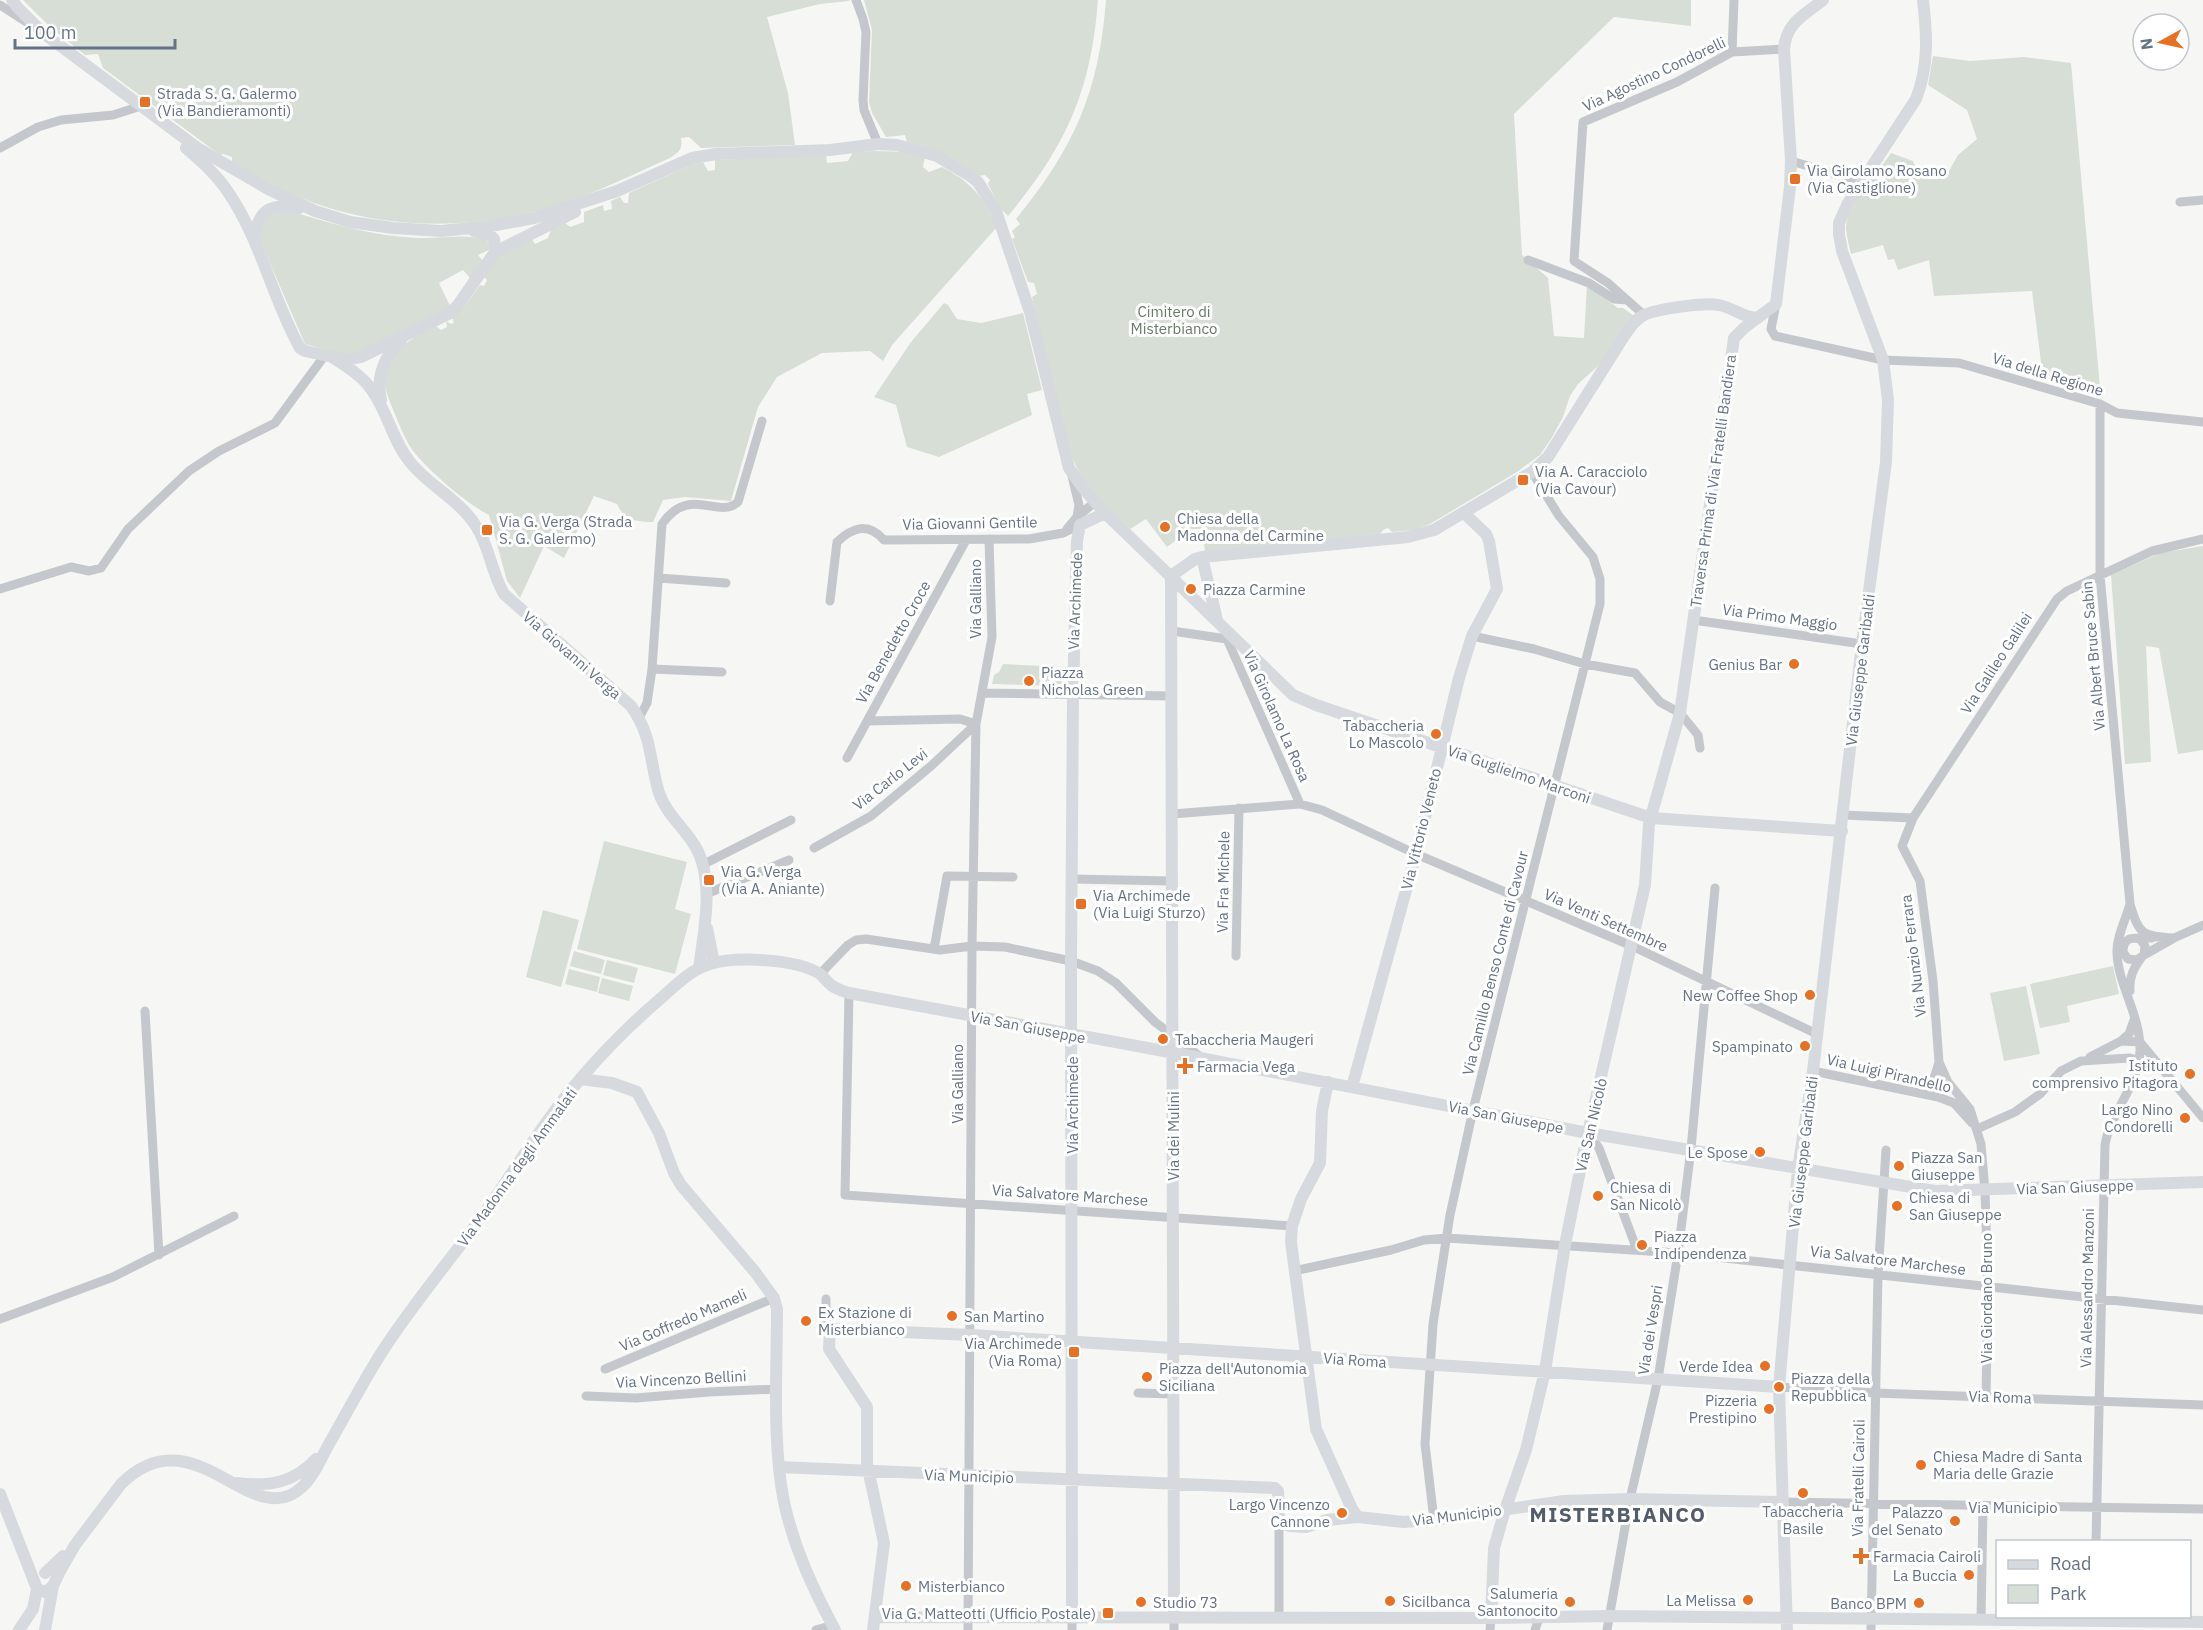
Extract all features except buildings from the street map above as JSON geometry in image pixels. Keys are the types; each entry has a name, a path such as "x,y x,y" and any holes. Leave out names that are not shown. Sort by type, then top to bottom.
{"street":[{"path":"12,0 43,33"},
{"path":"856,0 866,32 864,110 878,144"},
{"path":"1732,52 1734,0"},
{"name":"Via Giuseppe Garibaldi","path":"1779,1387 1798,1169 1813,1071 1862,644 1886,462 1888,400 1883,360 1842,251 1839,223 1848,203 1916,99 1923,81 1926,36 1923,0"},
{"path":"1776,304 1791,161 1785,36 1790,28 1817,2"},
{"path":"0,5 43,33 217,161 315,211"},
{"name":"Via Agostino Condorelli","path":"1644,315 1608,283 1574,261 1583,122 1677,82 1732,52 1784,49"},
{"path":"0,148 38,127 61,120 113,115 144,108"},
{"path":"144,108 210,169 228,191 254,239 300,348 352,360 450,313 495,252 661,170 703,155 830,150 878,144 897,145 937,156 969,175 986,194 1003,229 1030,312 1079,505 1078,521 1105,513"},
{"path":"1791,161 1863,182"},
{"path":"254,239 255,229 261,216 273,207 288,206 315,211 350,222 441,231 534,218 617,191"},
{"path":"2180,202 2203,200"},
{"path":"467,229 490,235 494,239 495,252"},
{"path":"1528,260 1589,283 1614,299 1627,300"},
{"path":"1168,573 1195,559 1205,557 1408,537 1434,530 1532,472 1548,457 1619,344 1632,326 1644,315 1687,306 1717,304 1747,318 1758,318"},
{"name":"Traversa Prima di Via Fratelli Bandiera","path":"1693,620 1734,338 1776,304"},
{"name":"Via della Regione","path":"1776,304 1771,329 1775,336 1883,360 1959,363 2100,404 2117,412 2203,422"},
{"path":"385,416 380,394 381,371 385,360 395,346 406,336"},
{"path":"0,589 71,567 89,571 101,568 129,529 189,471 219,451 275,423 329,356"},
{"name":"Via Giovanni Verga","path":"329,356 372,389 394,437 411,464 472,518 484,539 498,584 504,594 631,706 639,717 650,744 660,796 670,813 692,840 704,864 706,920"},
{"name":"Via Albert Bruce Sabin","path":"2100,404 2100,576 2130,904"},
{"path":"639,717 647,703 652,669 662,524 678,507 686,504 727,507 738,502 762,421"},
{"name":"Via Guglielmo Marconi","path":"1069,468 1105,513 1168,573 1227,635 1293,695 1651,818 1842,831"},
{"name":"Via Camillo Benso Conte di Cavour","path":"1434,1520 1425,1454 1430,1364 1441,1267 1450,1215 1473,1110 1600,604 1599,570 1593,557 1559,516 1532,472"},
{"name":"Via Giovanni Gentile","path":"830,601 837,542 850,530 868,529 878,533 884,540 1029,539 1063,533 1078,521 1095,502"},
{"name":"Via Vittorio Veneto","path":"1352,1087 1416,854 1459,678 1472,636 1497,589 1486,534 1464,513"},
{"name":"Via Archimede","path":"1072,1624 1071,962 1073,695 1078,521"},
{"path":"1063,533 1077,543"},
{"name":"Via Galliano","path":"968,1624 973,876 976,724 992,637 989,539"},
{"name":"Via Galileo Galilei","path":"1913,818 2057,599 2067,591 2152,551 2203,539"},
{"name":"Via Benedetto Croce","path":"847,758 966,540"},
{"path":"1205,557 1217,622"},
{"name":"Via dei Mulini","path":"1168,573 1172,636 1174,1624"},
{"path":"659,578 726,583"},
{"name":"Via Primo Maggio","path":"1693,620 1862,644"},
{"name":"Via San Nicolò","path":"1490,1624 1494,1548 1526,1450 1545,1371 1565,1245 1588,1133 1645,885 1651,818 1680,713 1693,620"},
{"path":"1172,636 1227,635"},
{"name":"Via Girolamo La Rosa","path":"1227,635 1300,804"},
{"path":"1472,636 1533,649 1585,664 1635,673 1660,702 1680,713 1698,735 1700,748"},
{"path":"652,669 722,672"},
{"path":"982,693 1172,696"},
{"path":"867,721 960,719 976,724"},
{"name":"Via Carlo Levi","path":"814,848 871,816 931,766 976,724"},
{"name":"Via Venti Settembre","path":"1172,814 1300,804 1322,810 1416,854 1632,946 1817,1035"},
{"name":"Via Fra Michele","path":"1236,956 1239,808"},
{"path":"1843,814 1913,818"},
{"name":"Via Nunzio Ferrara","path":"1913,818 1902,846 1920,881 1933,981 1940,1062 1929,1095"},
{"path":"704,864 791,820"},
{"path":"706,894 789,860"},
{"path":"934,950 947,876 1013,877"},
{"path":"1072,879 1172,881"},
{"name":"Via dei Vespri","path":"1607,1630 1630,1499 1658,1379 1678,1253 1691,1149 1715,888"},
{"path":"2130,904 2143,945 2129,981 2130,999"},
{"path":"2130,904 2121,948 2120,970 2130,999 2140,1042 2203,1118"},
{"path":"706,920 714,963"},
{"path":"580,1079 648,1009 699,968 706,920"},
{"path":"2121,948 2131,938 2143,945 2174,938 2203,925"},
{"path":"2121,948 2128,959 2132,960 2143,945 2156,938 2174,938"},
{"path":"820,974 848,945 856,940 866,939 934,950 972,946 1005,946 1098,971 1116,983 1155,1022 1203,1059"},
{"name":"Via San Giuseppe","path":"699,968 714,963 772,960 820,974 831,986 849,993 1588,1133 1935,1191 2203,1182"},
{"name":"Via Salvatore Marchese","path":"849,993 845,1195 1292,1226"},
{"path":"145,1011 159,1254"},
{"path":"1977,1129 2015,1112 2048,1086 2061,1071 2121,1041 2130,1034 2135,1017"},
{"path":"2121,1041 2140,1042"},
{"name":"Via Alessandro Manzoni","path":"2096,1540 2103,1185 2107,1132 2121,1109 2134,1079 2139,1060 2140,1042"},
{"path":"2081,1060 2130,1058 2158,1066"},
{"name":"Via Giordano Bruno","path":"1940,1062 1948,1082 1970,1109 1981,1144 1988,1287 1986,1396"},
{"name":"Via Luigi Pirandello","path":"1813,1071 1929,1095 1954,1103 1968,1116 1977,1129"},
{"name":"Via Madonna degli Ammalati","path":"75,1545 128,1477 165,1460 186,1461 250,1494 285,1497 301,1488 316,1468 381,1354 580,1079 612,1083 637,1092 659,1133 681,1185 755,1272 774,1298"},
{"path":"1328,1082 1322,1111 1320,1162 1301,1199 1292,1226 1291,1242 1316,1429 1352,1509 1358,1517"},
{"path":"1588,1133 1599,1148 1637,1250"},
{"name":"Via Fratelli Cairoli","path":"1871,1624 1878,1274 1886,1150"},
{"path":"0,1318 113,1277 234,1216"},
{"path":"1294,1271 1391,1250 1424,1240 1447,1238 1565,1245"},
{"name":"Via Salvatore Marchese","path":"1565,1245 1790,1263 2203,1310"},
{"path":"774,1298 777,1309 779,1467 784,1502 799,1553 815,1592 834,1628 816,1630"},
{"name":"Via Goffredo Mameli","path":"605,1369 774,1298"},
{"path":"826,1299 826,1321 835,1330 829,1349 867,1407 867,1464 884,1543 874,1624 1174,1624 1279,1618 1336,1624 1537,1624 1610,1617 1787,1624 1981,1625 2203,1622"},
{"name":"Via Roma","path":"835,1330 971,1335 1875,1393 2203,1404"},
{"path":"1779,1387 1787,1624"},
{"name":"Via Vincenzo Bellini","path":"586,1396 636,1398 777,1389"},
{"path":"1138,1393 1173,1394"},
{"name":"Via Municipio","path":"779,1467 1275,1488 1278,1491 1279,1522 1290,1526 1306,1527 1327,1520 1358,1517 1403,1522 1434,1520 1564,1501 1630,1499 1983,1507 2203,1509"},
{"path":"0,1494 45,1606 45,1630"},
{"path":"1981,1625 1983,1507"},
{"path":"1279,1522 1279,1618"},
{"path":"19,1630 33,1609 37,1588 36,1580 75,1545"},
{"path":"37,1588 49,1591 75,1545"},
{"path":"25,1558 33,1568 51,1576 53,1585 45,1630"}],"green space":[{"path":"23,0 849,1 820,4 767,17 788,93 795,145 701,148 689,137 681,138 680,150 670,158 575,199 502,218 442,224 382,220 352,214 300,197 254,175 232,163 232,157 220,155 103,68 98,54 85,55 51,28"},
{"path":"864,0 1098,0 1089,63 1072,116 1046,166 1008,216 1000,208 988,184 990,180 985,175 979,176 953,159 927,147 907,142 905,135 886,137 872,113 869,102 872,30"},
{"name":"Cimitero di Misterbianco","path":"1106,0 1691,0 1691,26 1614,17 1514,114 1522,255 1548,278 1554,336 1584,338 1587,285 1618,308 1623,308 1634,316 1598,366 1578,384 1570,396 1563,417 1540,455 1517,472 1430,524 1414,530 1392,532 1388,528 1380,534 1205,551 1202,529 1191,529 1167,547 1146,519 1130,529 1105,505 1083,478 1072,457 1032,297 1037,294 1034,283 1028,282 1012,239 1015,237 1012,231 1020,224 1016,219 1054,168 1080,117 1097,63"},
{"path":"1933,56 1970,61 2024,57 2071,63 2101,399 2043,378 2032,291 1934,296 1929,260 1898,270 1894,259 1888,260 1883,245 1851,254 1846,229 1848,217 1858,198 1891,153 1913,161 1919,168 1923,165 1946,176 1958,155 1977,139 1967,110 1928,85"},
{"path":"853,152 910,152 925,157 923,167 929,172 942,167 961,178 981,198 997,227 892,345 883,361 870,351 822,353 777,377 758,407 731,501 685,497 663,500 653,522 647,522 627,517 617,504 594,496 564,558 544,546 520,598 507,581 489,515 469,503 446,484 415,453 406,440 390,402 385,382 385,371 396,352 408,342 436,326 441,330 447,327 446,321 454,323 452,317 464,307 480,285 484,286 487,280 484,277 497,256 531,238 535,244 548,238 552,227 564,222 570,227 584,222 584,212 603,205 604,211 612,209 611,201 620,197 624,203 628,203 629,193 693,164 703,162 708,171 715,170 715,160 826,155 827,163 848,161"},
{"path":"288,210 385,235 418,238 479,238 487,240 491,249 478,255 483,261 471,279 463,270 439,283 450,306 360,353 348,356 305,344 260,240 266,218"},
{"path":"944,303 948,305 957,319 981,323 1023,313 1042,390 1027,394 1032,415 939,457 907,447 896,405 874,397 911,342"},
{"path":"2203,546 2203,750 2178,754 2159,648 2146,646 2151,762 2125,764 2111,575 2160,553"},
{"path":"1003,664 1064,667 1063,686 992,684 994,675 999,672"},
{"path":"604,841 687,862 675,909 691,914 675,974 577,949"},
{"path":"543,910 579,920 561,987 526,977"},
{"path":"574,951 605,960 601,974 570,966"},
{"path":"607,960 638,968 634,983 603,975"},
{"path":"2113,966 2119,994 2067,1006 2070,1022 2040,1028 2030,984"},
{"path":"569,969 600,977 597,992 565,984"},
{"path":"602,978 633,986 629,1001 598,993"},
{"path":"2026,986 2040,1054 2004,1061 1990,993"}],"place":[{"name":"Strada S. G. Galermo (Via Bandieramonti)","path":"145,102"},
{"name":"Via Girolamo Rosano (Via Castiglione)","path":"1795,179"},
{"name":"Via A. Caracciolo (Via Cavour)","path":"1523,480"},
{"name":"Chiesa della Madonna del Carmine","path":"1165,527"},
{"name":"Via G. Verga (Strada S. G. Galermo)","path":"487,530"},
{"name":"Piazza Carmine","path":"1191,589"},
{"name":"Genius Bar","path":"1794,664"},
{"name":"Piazza Nicholas Green","path":"1029,681"},
{"name":"Tabaccheria Lo Mascolo","path":"1436,734"},
{"name":"Via G. Verga (Via A. Aniante)","path":"709,880"},
{"name":"Via Archimede (Via Luigi Sturzo)","path":"1081,904"},
{"name":"New Coffee Shop","path":"1810,995"},
{"name":"Tabaccheria Maugeri","path":"1163,1039"},
{"name":"Spampinato","path":"1805,1046"},
{"name":"Farmacia Vega","path":"1185,1066"},
{"name":"Istituto comprensivo Pitagora","path":"2190,1074"},
{"name":"Largo Nino Condorelli","path":"2185,1118"},
{"name":"Le Spose","path":"1760,1152"},
{"name":"Piazza San Giuseppe","path":"1899,1166"},
{"name":"Chiesa di San Nicolò","path":"1598,1196"},
{"name":"Chiesa di San Giuseppe","path":"1897,1206"},
{"name":"Piazza Indipendenza","path":"1642,1245"},
{"name":"San Martino","path":"952,1316"},
{"name":"Ex Stazione di Misterbianco","path":"806,1321"},
{"name":"Via Archimede (Via Roma)","path":"1074,1352"},
{"name":"Verde Idea","path":"1765,1366"},
{"name":"Piazza dell'Autonomia Siciliana","path":"1147,1377"},
{"name":"Piazza della Repubblica","path":"1779,1387"},
{"name":"Pizzeria Prestipino","path":"1769,1409"},
{"name":"Chiesa Madre di Santa Maria delle Grazie","path":"1921,1465"},
{"name":"Tabaccheria Basile","path":"1803,1493"},
{"name":"Largo Vincenzo Cannone","path":"1342,1513"},
{"name":"Palazzo del Senato","path":"1955,1521"},
{"name":"Farmacia Cairoli","path":"1861,1556"},
{"name":"La Buccia","path":"1969,1575"},
{"name":"Misterbianco","path":"906,1586"},
{"name":"La Melissa","path":"1748,1600"},
{"name":"Sicilbanca","path":"1390,1601"},
{"name":"Studio 73","path":"1141,1602"},
{"name":"Salumeria Santonocito","path":"1570,1602"},
{"name":"Banco BPM","path":"1919,1603"},
{"name":"Via G. Matteotti (Ufficio Postale)","path":"1108,1613"}],"district":[{"name":"MISTERBIANCO","path":"1618,1514"}]}
